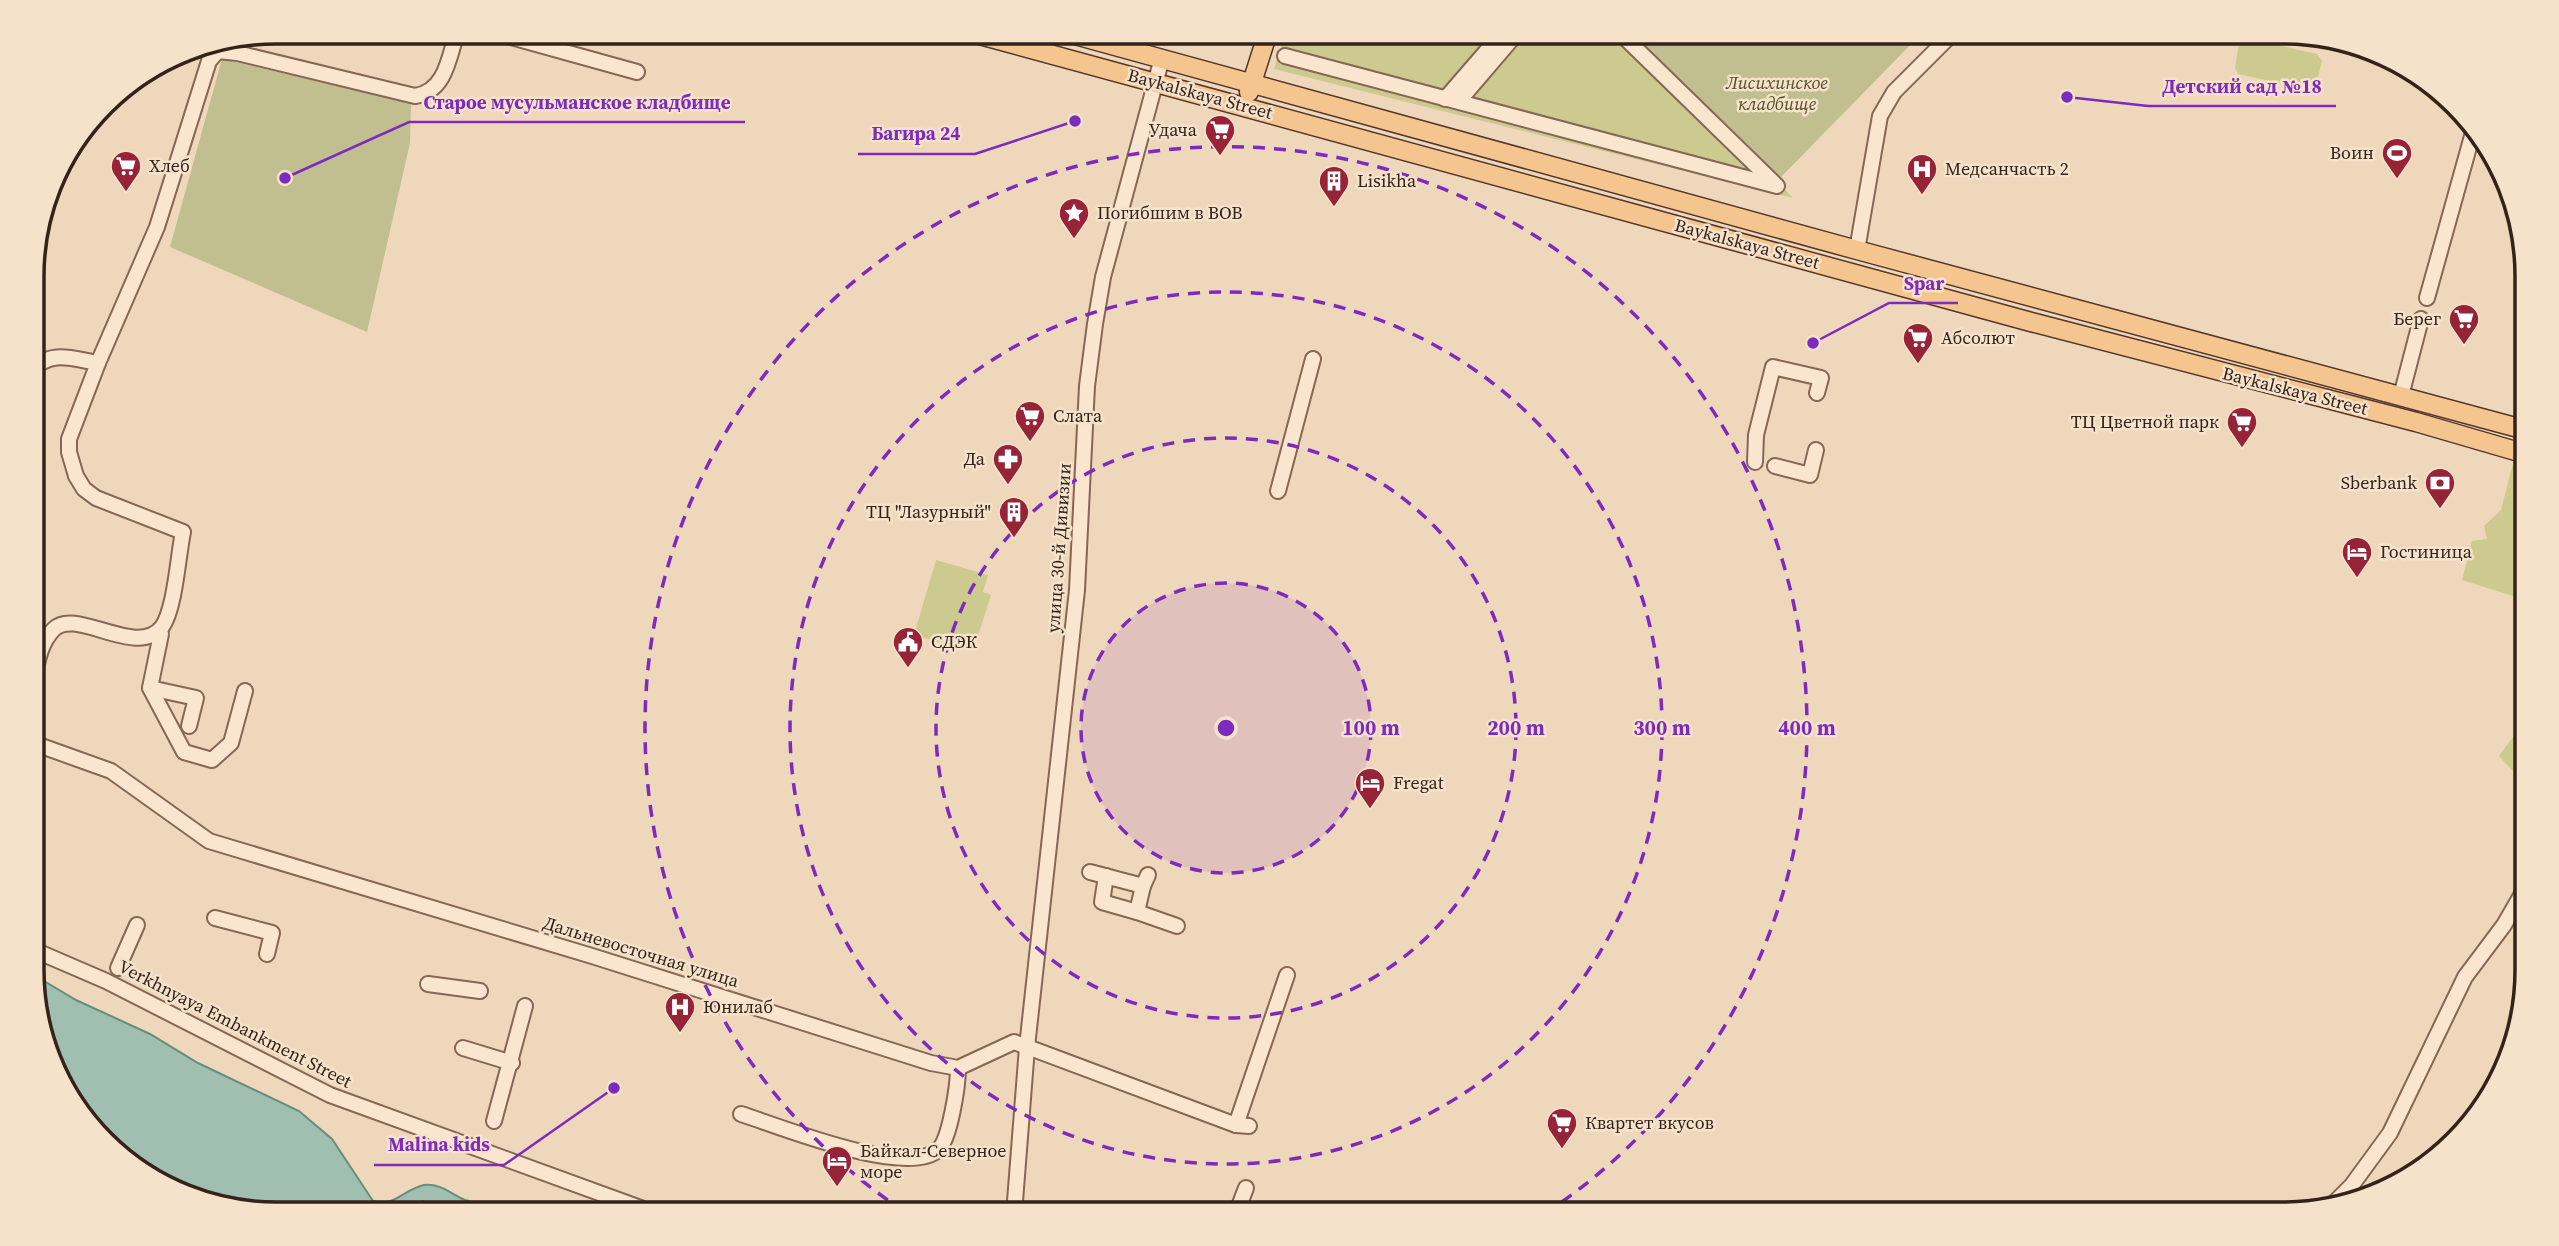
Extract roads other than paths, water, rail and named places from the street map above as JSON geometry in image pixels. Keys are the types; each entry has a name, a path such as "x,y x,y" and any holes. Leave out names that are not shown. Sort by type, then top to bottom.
{"main road":[{"name":"Baykalskaya Street","path":"1013,44 2031,322 2416,422 2515,451"},
{"name":"Baykalskaya Street","path":"1109,44 1857,250 2515,426"},
{"path":"1245,106 1264,44"}],"street":[{"path":"218,51 415,96 426,94 440,83 453,44"},
{"path":"536,44 637,72"},
{"path":"1452,100 1494,44"},
{"path":"1452,100 1506,44"},
{"path":"1285,56 1777,186 1631,44"},
{"path":"1857,250 1880,116 1894,92 1942,44"},
{"path":"44,644 55,628 68,623 131,637 147,637 156,632 167,617 183,532 96,498 84,489 76,476 69,452 69,439 98,363 157,227 209,61 218,51"},
{"name":"улица 30-й Дивизии","path":"1015,1202 1027,1047 1077,590 1087,386 1102,277 1162,58"},
{"path":"2427,298 2470,139"},
{"path":"2401,396 2421,319"},
{"path":"44,360 53,355 98,363"},
{"path":"1278,491 1313,359"},
{"path":"1755,463 1756,435 1773,367 1821,378 1817,393"},
{"path":"1775,466 1810,475 1816,450"},
{"path":"161,634 150,688 184,752 212,760 216,751 232,743 245,691"},
{"path":"150,688 196,698 189,726"},
{"name":"Дальневосточная улица","path":"44,747 111,771 209,841 592,956 931,1063 958,1068"},
{"path":"1090,872 1146,881 1137,912"},
{"path":"1106,876 1102,902 1177,926"},
{"path":"2343,1194 2390,1133 2465,977 2515,906"},
{"path":"215,918 272,933 267,954"},
{"path":"118,968 137,925"},
{"name":"Verkhnyaya Embankment Street","path":"44,954 106,981 330,1096 624,1202"},
{"path":"741,1114 813,1139 894,1159 926,1157 944,1143 958,1082 958,1068 1014,1042 1242,1126 1287,975"},
{"path":"428,984 480,991"},
{"path":"494,1121 525,1006"},
{"path":"463,1048 511,1063"},
{"path":"1241,1202 1246,1188"}],"place":[{"name":"Детский сад №18","path":"2067,97"},
{"name":"Багира 24","path":"1075,121"},
{"name":"Удача","path":"1220,157"},
{"name":"Старое мусульманское кладбище","path":"285,178"},
{"name":"Воин","path":"2397,180"},
{"name":"Хлеб","path":"126,193"},
{"name":"Медсанчасть 2","path":"1922,196"},
{"name":"Lisikha","path":"1334,208"},
{"name":"Погибшим в ВОВ","path":"1074,240"},
{"name":"Spar","path":"1813,343"},
{"name":"Берег","path":"2464,346"},
{"name":"Абсолют","path":"1918,365"},
{"name":"Слата","path":"1030,443"},
{"name":"ТЦ Цветной парк","path":"2242,449"},
{"name":"Да","path":"1008,486"},
{"name":"Sberbank","path":"2440,510"},
{"name":"ТЦ \"Лазурный\"","path":"1014,539"},
{"name":"Гостиница","path":"2357,579"},
{"name":"СДЭК","path":"908,669"},
{"name":"Fregat","path":"1370,810"},
{"name":"Юнилаб","path":"680,1034"},
{"name":"Malina kids","path":"614,1088"},
{"name":"Квартет вкусов","path":"1562,1150"},
{"name":"Байкал-Северное море","path":"837,1188"}],"park label":[{"name":"Лисихинское кладбище","path":"1777,93"}]}
